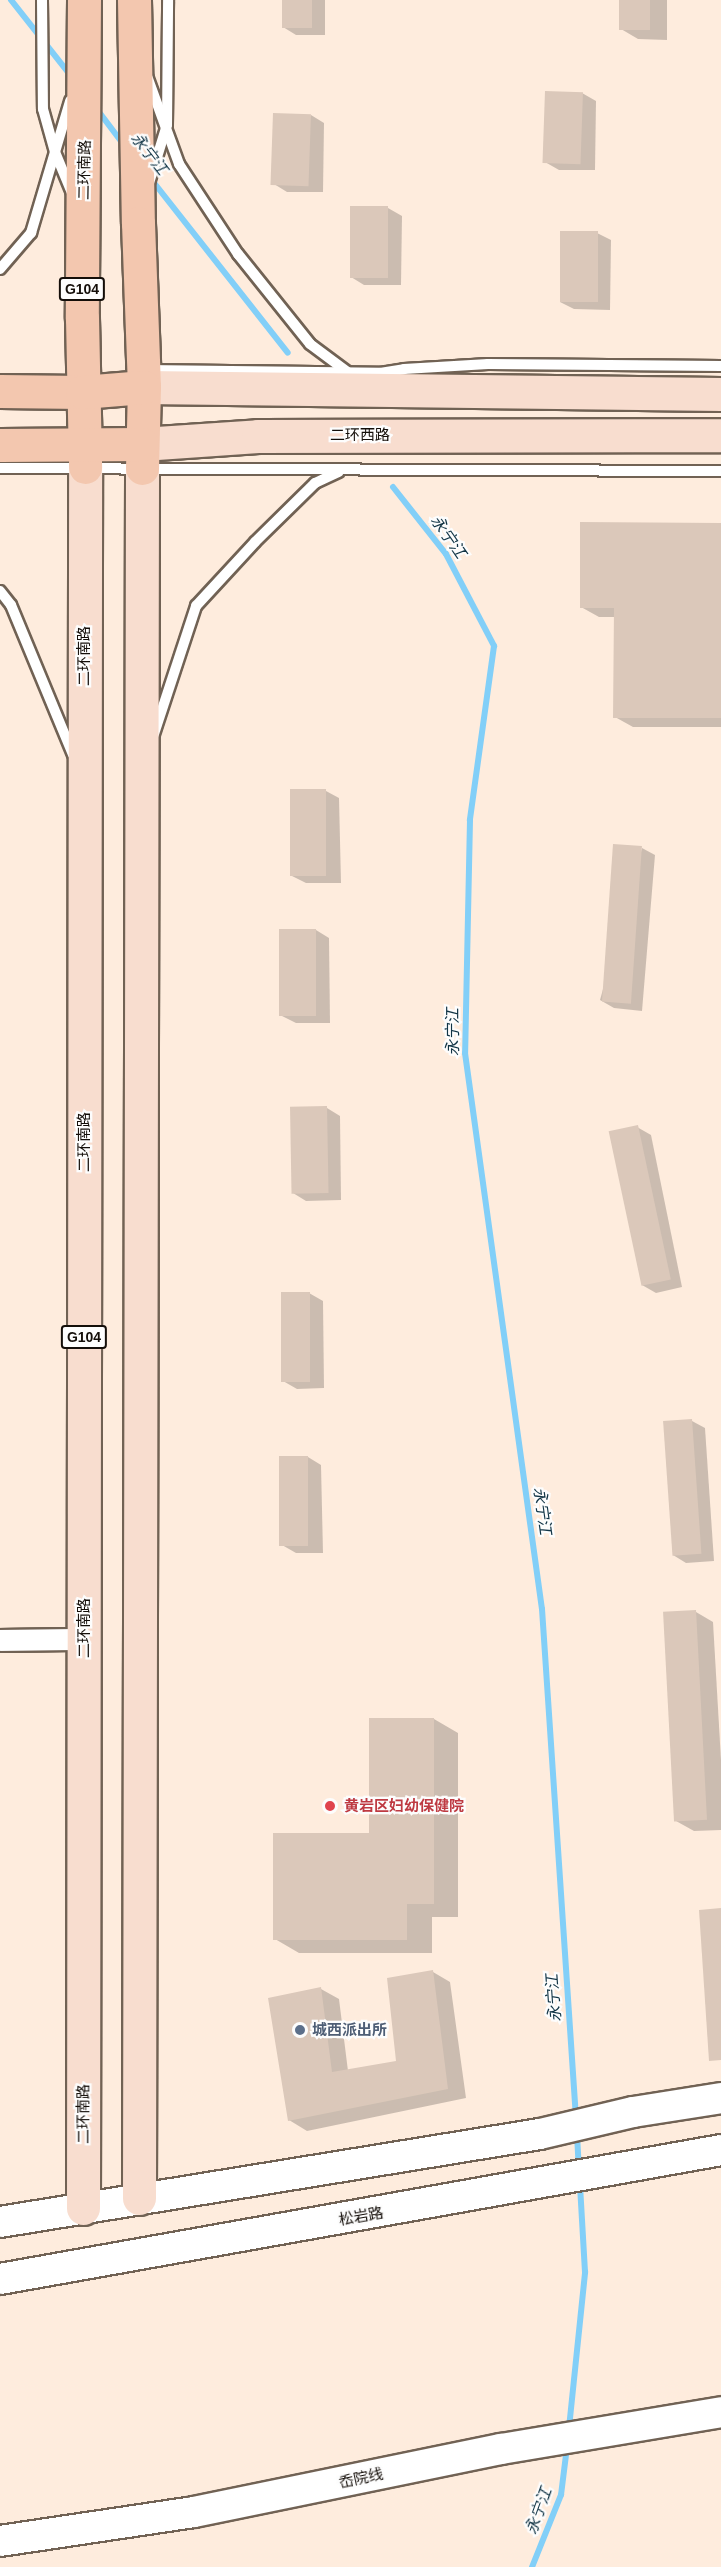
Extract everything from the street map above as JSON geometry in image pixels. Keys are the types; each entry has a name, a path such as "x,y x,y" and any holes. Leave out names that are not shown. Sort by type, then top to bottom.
{"highway":[{"name":"二环南路","path":"84,0 81,81 82,392 85,457"},
{"path":"134,0 143,180 142,456"},
{"path":"0,391 82,392 144,379"},
{"name":"二环西路","path":"0,445 85,457 142,456"}],"main road":[{"path":"144,379 721,394"},
{"name":"二环西路","path":"142,456 258,436 721,435"},
{"path":"139,2198 142,456"},
{"name":"二环南路","path":"83,2208 85,457"},
{"path":"0,2222 540,2134 633,2112 721,2098"},
{"name":"松岩路","path":"0,2279 537,2185 721,2150"},
{"name":"岙院线","path":"0,2541 194,2512 568,2438 721,2412"}],"street":[{"path":"0,1640 84,1639"}],"lane":[{"path":"42,0 43,109 55,152 83,220"},
{"path":"143,180 167,125 168,0"},
{"path":"135,46 167,125 179,164 238,254 310,344 350,373"},
{"path":"0,269 31,232 55,152 81,81"},
{"path":"144,379 380,373 404,369 488,364 721,366"},
{"path":"142,456 344,470 721,471"},
{"path":"0,468 85,457"},
{"path":"141,775 196,606 255,542 315,483 344,470"},
{"path":"0,591 11,605 84,781"}],"building":[{"path":"282,0 312,0 312,28 282,28"},
{"path":"619,0 650,0 650,30 619,30"},
{"path":"545,91 583,92 580,164 542,163"},
{"path":"273,113 311,114 308,186 270,185"},
{"path":"350,206 388,206 388,278 350,278"},
{"path":"560,231 598,231 598,302 560,302"},
{"path":"580,522 721,523 721,718 613,718 614,608 580,608"},
{"path":"290,789 326,789 326,876 290,876"},
{"path":"613,844 642,846 631,1004 602,1002"},
{"path":"279,929 316,929 316,1016 279,1016"},
{"path":"327,1106 329,1193 292,1194 290,1107"},
{"path":"638,1125 671,1280 642,1286 609,1131"},
{"path":"281,1292 310,1292 310,1382 281,1382"},
{"path":"692,1419 701,1554 672,1556 663,1421"},
{"path":"279,1456 308,1456 308,1546 279,1546"},
{"path":"696,1610 707,1820 674,1821 663,1612"},
{"path":"369,1718 434,1718 434,1904 407,1904 407,1940 273,1940 273,1833 369,1833"},
{"path":"721,1908 721,2060 709,2061 699,1910"},
{"name":"城西派出所","path":"433,1970 448,2089 288,2121 268,1998 321,1987 332,2072 396,2061 387,1978"}],"waterway":[{"name":"永宁江","path":"11,0 71,76"},
{"name":"永宁江","path":"96,108 124,145"},
{"name":"永宁江","path":"151,179 288,353"},
{"name":"永宁江","path":"393,487 446,554 494,646 470,820 465,1053 542,1609 576,2118"},
{"name":"永宁江","path":"577,2134 579,2168"},
{"name":"永宁江","path":"569,2428 585,2272 580,2185"},
{"name":"永宁江","path":"532,2567 561,2495 567,2447"}],"place":[{"name":"黄岩区妇幼保健院","path":"330,1806"},
{"name":"城西派出所","path":"300,2030"}]}
